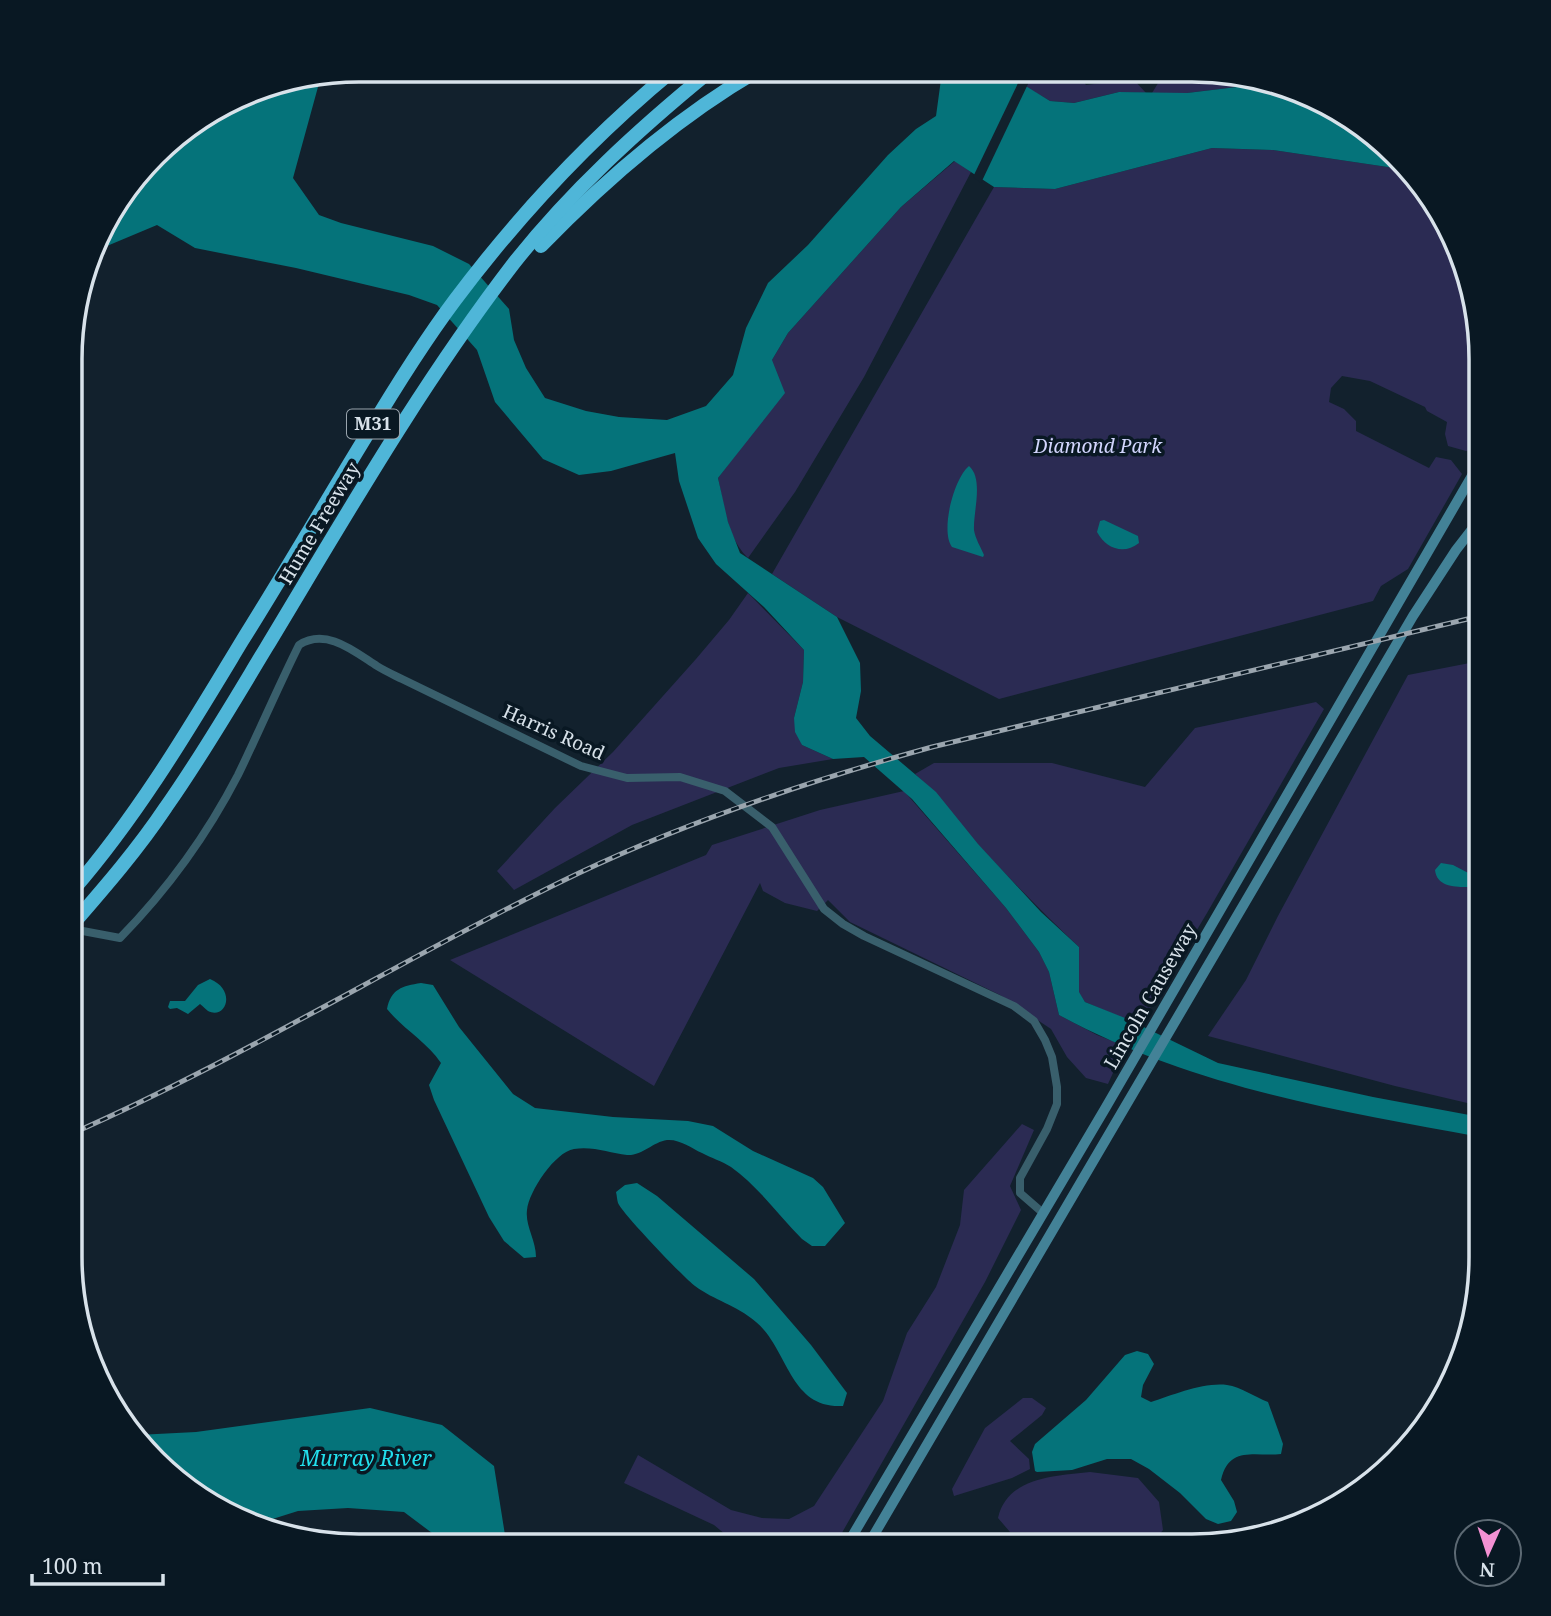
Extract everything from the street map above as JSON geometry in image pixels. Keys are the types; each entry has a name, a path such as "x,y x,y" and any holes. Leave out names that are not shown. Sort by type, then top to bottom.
{"highway":[{"path":"610,125 649,82"},
{"name":"Hume Freeway","path":"82,879 169,762 405,372 454,302 536,202 610,125 659,82"},
{"path":"556,222 622,147 697,82"},
{"path":"556,222 689,115 740,82"},
{"name":"Hume Freeway","path":"82,915 166,808 360,491 473,318 556,222"}],"main road":[{"name":"Lincoln Causeway","path":"854,1534 1044,1213 1469,483"},
{"name":"Lincoln Causeway","path":"874,1534 1413,616 1469,533"},
{"path":"1044,1213 1058,1221"}],"street":[{"name":"Harris Road","path":"82,929 120,938 141,916 200,841 237,776 299,645 307,639 317,638 333,642 355,649 377,666 402,679 581,765 627,778 680,777 725,792 772,827 824,909 843,924 1014,1006 1034,1021 1052,1056 1057,1104 1047,1129 1020,1178 1020,1193 1044,1213"}],"green space":[{"path":"1029,82 1084,82 1086,85 1136,82 1146,93 1119,92 1074,103 1050,101 1026,87"},
{"path":"1159,82 1239,87 1187,93 1152,93"},
{"name":"Diamond Park","path":"1212,148 1273,150 1392,168 1422,205 1448,253 1463,305 1469,360 1469,450 1448,446 1445,434 1447,422 1427,411 1425,407 1370,381 1342,376 1331,388 1329,402 1344,409 1356,421 1356,431 1429,468 1436,457 1451,460 1462,474 1408,569 1381,586 1373,601 999,699 837,617 772,574 994,187 1055,189"},
{"path":"955,161 971,172 864,377 795,492 748,558 731,531 718,478 740,449 772,360 788,333 901,207"},
{"path":"748,593 804,650 803,682 794,718 802,745 833,759 779,768 632,825 514,890 497,871 555,808 613,752 696,659"},
{"path":"1469,663 1469,1103 1208,1036 1246,980 1408,675"},
{"path":"1316,702 1324,709 1140,1025 1085,1002 1079,993 1079,947 992,860 915,774 934,763 1052,763 1145,787 1195,728"},
{"path":"904,791 1006,908 1039,952 1049,972 1059,1015 1125,1046 1108,1084 1086,1078 1067,1057 1051,1029 1000,995 850,922 828,900 817,911 785,903 763,891 760,883 654,1086 450,960 706,855 712,845 820,810"},
{"path":"1022,1124 1034,1130 1010,1186 1021,1210 985,1282 841,1534 725,1534 714,1525 624,1483 638,1455 731,1510 762,1518 789,1519 814,1506 883,1401 907,1333 936,1287 960,1225 964,1190"},
{"path":"1023,1398 1032,1398 1046,1408 1042,1415 1010,1441 1029,1459 1030,1469 1012,1478 954,1496 952,1489 985,1428"},
{"path":"1090,1472 1138,1478 1159,1502 1163,1530 1160,1534 1010,1532 998,1518 1003,1504 1011,1494 1034,1481"}],"water":[{"path":"941,82 1019,82 1050,101 1074,103 1119,92 1187,93 1239,87 1298,103 1330,119 1392,168 1273,150 1212,148 1055,189 994,187 954,161 901,207 788,333 772,360 785,393 718,478 728,522 740,553 837,617 860,663 861,691 856,718 870,736 936,792 978,844 1041,912 1079,947 1079,992 1085,1002 1125,1018 1218,1063 1469,1115 1469,1135 1318,1106 1212,1078 1109,1040 1059,1015 1049,972 1039,952 1006,908 912,799 864,757 833,759 802,745 795,732 794,718 803,682 804,650 764,607 716,564 698,538 679,481 675,453 611,471 579,475 543,459 495,402 477,350 437,305 409,295 296,268 195,248 157,225 106,246 129,205 151,177 163,163 205,129 253,103 318,86 293,178 319,215 433,246 469,264 509,309 514,340 526,368 545,398 586,411 619,417 667,420 706,406 733,375 746,328 768,283 808,245 888,155 916,129 936,116"},
{"path":"969,466 976,479 974,530 983,557 952,547 947,529 950,505 958,481"},
{"path":"1104,520 1138,536 1139,543 1121,549 1105,543 1097,532 1100,521"},
{"path":"1441,863 1453,865 1469,873 1469,887 1445,884 1440,881 1435,870"},
{"path":"210,979 224,990 226,996 224,1008 220,1011 208,1011 200,1004 188,1014 168,1007 170,1001 185,1001 198,985"},
{"path":"421,983 433,985 459,1027 513,1094 535,1108 613,1117 688,1121 713,1126 753,1151 813,1178 823,1187 845,1223 825,1246 812,1246 731,1167 676,1141 662,1141 632,1155 588,1148 574,1149 551,1165 533,1193 527,1216 536,1257 524,1258 504,1241 489,1217 434,1100 429,1085 441,1063 387,1009 391,997 398,990"},
{"path":"637,1183 657,1196 754,1279 811,1345 847,1393 843,1406 825,1404 811,1398 800,1388 776,1347 756,1322 695,1286 654,1245 618,1202 616,1192 625,1185"},
{"path":"1137,1351 1148,1354 1154,1364 1143,1385 1141,1397 1151,1402 1209,1385 1227,1385 1268,1402 1283,1444 1281,1454 1244,1455 1230,1462 1221,1480 1234,1501 1237,1512 1231,1521 1218,1524 1206,1519 1180,1493 1131,1459 1107,1459 1072,1470 1035,1471 1032,1452 1035,1444 1086,1400 1125,1355"},
{"name":"Murray River","path":"370,1408 442,1425 494,1466 505,1534 433,1534 404,1512 348,1508 298,1511 270,1519 253,1513 205,1487 163,1453 147,1434 196,1432"}],"pier":[{"path":"1019,82 1025,82 1028,84 981,183 973,177"}],"railway":[{"path":"82,1129 200,1072 579,873 709,818 798,787 932,747 1469,619"}]}
